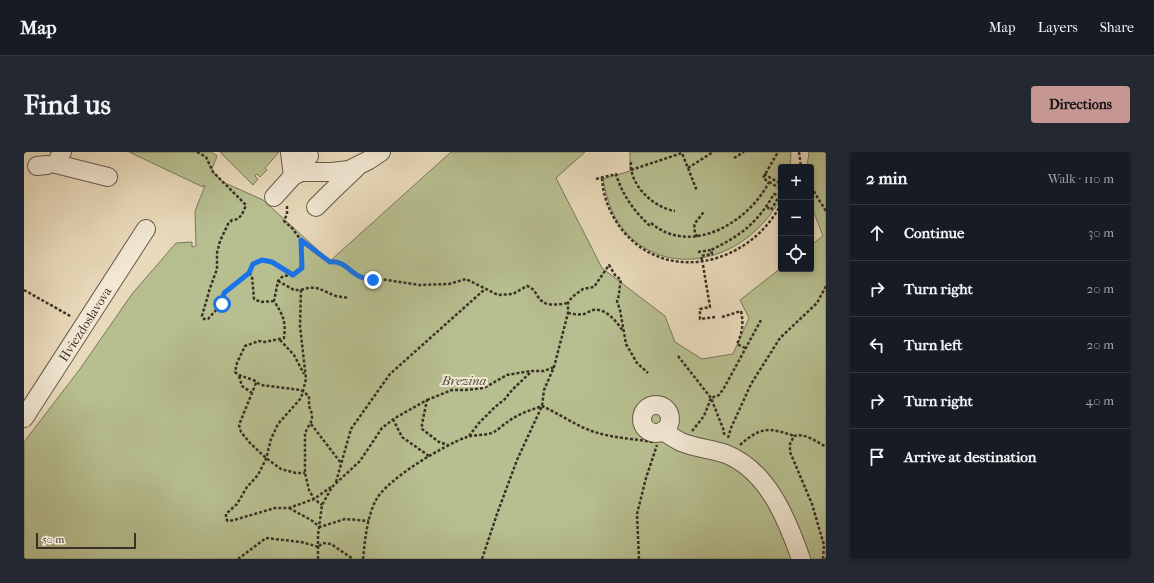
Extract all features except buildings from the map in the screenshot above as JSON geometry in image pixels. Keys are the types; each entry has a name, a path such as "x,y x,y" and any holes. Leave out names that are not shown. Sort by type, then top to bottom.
{"street":[{"path":"62,152 56,164 108,177"},
{"path":"292,164 301,172 332,172 349,170 381,152"},
{"path":"278,202 292,164 309,156"},
{"path":"316,207 360,165"},
{"name":"Hviezdoslavova","path":"24,418 146,229"},
{"path":"660,437 729,456 751,470 764,484 788,524 800,559"}],"path":[{"path":"197,152 206,156 213,172 246,205 240,217 236,220 232,220 228,224 220,241 217,253 217,269 202,316 204,319 208,319 217,310 222,304 224,293 249,273 253,264 262,260 272,262 293,275"},
{"path":"631,170 682,152 697,191"},
{"path":"688,168 713,152"},
{"path":"734,158 744,152"},
{"path":"778,152 763,178 778,187"},
{"path":"799,152 801,164"},
{"path":"631,162 631,170 639,187 648,197 660,205 675,211"},
{"path":"596,179 616,174 625,197 637,214 649,225 651,223 659,229 672,234 697,237 714,233 750,209 759,199 769,182"},
{"path":"764,174 778,182"},
{"path":"602,178 605,199 612,215 629,238 639,247 653,255 675,262 704,262 729,254 754,238 773,217 778,209"},
{"path":"814,192 826,211"},
{"path":"698,252 712,250 745,231 766,207 774,194 777,196"},
{"path":"766,207 771,210 778,198"},
{"path":"278,202 284,221 292,228 301,240 330,262 335,261 350,269 357,275 373,280 381,279 419,285 450,284 466,279 498,295 512,294 527,286 531,287 536,292 539,299 546,304 568,304"},
{"path":"697,237 694,227 695,222 704,211"},
{"path":"252,393 242,386 239,376 235,372 237,363 245,346 258,341 265,342 284,338 284,316 274,301 278,281 283,276 293,275 302,268 301,240"},
{"path":"702,260 701,256 712,254 712,250"},
{"path":"482,559 517,460 542,406 544,390 554,367 568,313 568,304 572,297 583,289 594,287 609,265 615,275 621,280 620,294 617,301 626,344 637,363 648,374"},
{"path":"703,265 710,307 700,309 700,319 716,317"},
{"path":"249,273 252,276 254,299 262,302 274,301"},
{"path":"278,281 294,290 301,290 309,287 323,289 337,296 350,298"},
{"path":"729,456 731,428 751,384 780,338 817,303 826,286"},
{"path":"318,559 318,535 322,505 336,482 351,429 390,374 485,289"},
{"path":"24,290 85,324"},
{"path":"301,290 300,326 305,376 301,398 278,424 271,439 266,458 258,475 247,488 237,504 226,514 226,519 228,521 234,520 275,508 289,508 314,498 331,488"},
{"path":"568,313 585,314 592,310 599,310 616,321 623,332"},
{"path":"722,317 741,311 743,323 742,333 737,344 746,348"},
{"path":"682,442 704,416 712,398 719,395 724,388 761,320"},
{"path":"279,339 294,355 305,376"},
{"path":"678,356 712,398 724,432 729,456"},
{"path":"336,482 360,461 382,428 392,420 427,400 452,390 484,388 507,375 532,371 544,371 554,367"},
{"path":"468,436 479,423 532,371"},
{"path":"239,376 254,380 256,383 303,391 309,396 309,406 312,414 312,420 305,433 305,473 314,498 322,505"},
{"path":"256,383 239,425 241,432 266,458 281,469 296,473 305,473"},
{"path":"427,400 422,429 439,442 448,445"},
{"path":"363,559 369,521 376,499 384,488 429,456 448,445 468,436 494,432 510,420 542,406 559,414 576,425 597,433 660,437 646,478 637,514 639,559"},
{"path":"392,420 402,437 429,456"},
{"path":"311,424 341,463"},
{"path":"729,456 740,444 753,434 765,430 780,431 794,436 805,436 826,447"},
{"path":"794,436 790,444 790,452 812,504 824,545 823,559"},
{"path":"289,508 311,520 320,527"},
{"path":"320,527 345,519 369,521"},
{"path":"238,559 266,538 301,542 318,547"},
{"path":"318,547 323,543 331,544 353,559"}],"green space":[{"name":"Brezina","path":"129,152 212,152 217,156 212,169 213,172 223,182 263,200 330,261 451,152 585,152 556,178 602,268 665,316 675,342 702,359 733,354 749,318 740,300 778,270 778,272 814,272 814,243 823,236 814,213 814,164 807,164 809,152 826,152 826,559 24,559 24,442 80,369 132,294 176,243 192,242 192,247 196,246 195,211 205,186 204,185 203,187"},
{"path":"220,152 279,152 265,168 267,170 260,177 257,174 255,176 258,179 253,185"},
{"path":"630,152 791,152 790,164 778,164 778,204 770,215 755,231 738,244 720,253 701,258 682,259 663,256 645,248 629,236 616,219 608,199 603,179 630,171"}],"route":[{"path":"222,304 224,293 249,273 253,264 262,260 272,262 293,275 302,268 301,240 330,262 335,261 350,269 357,275 373,280"}]}
